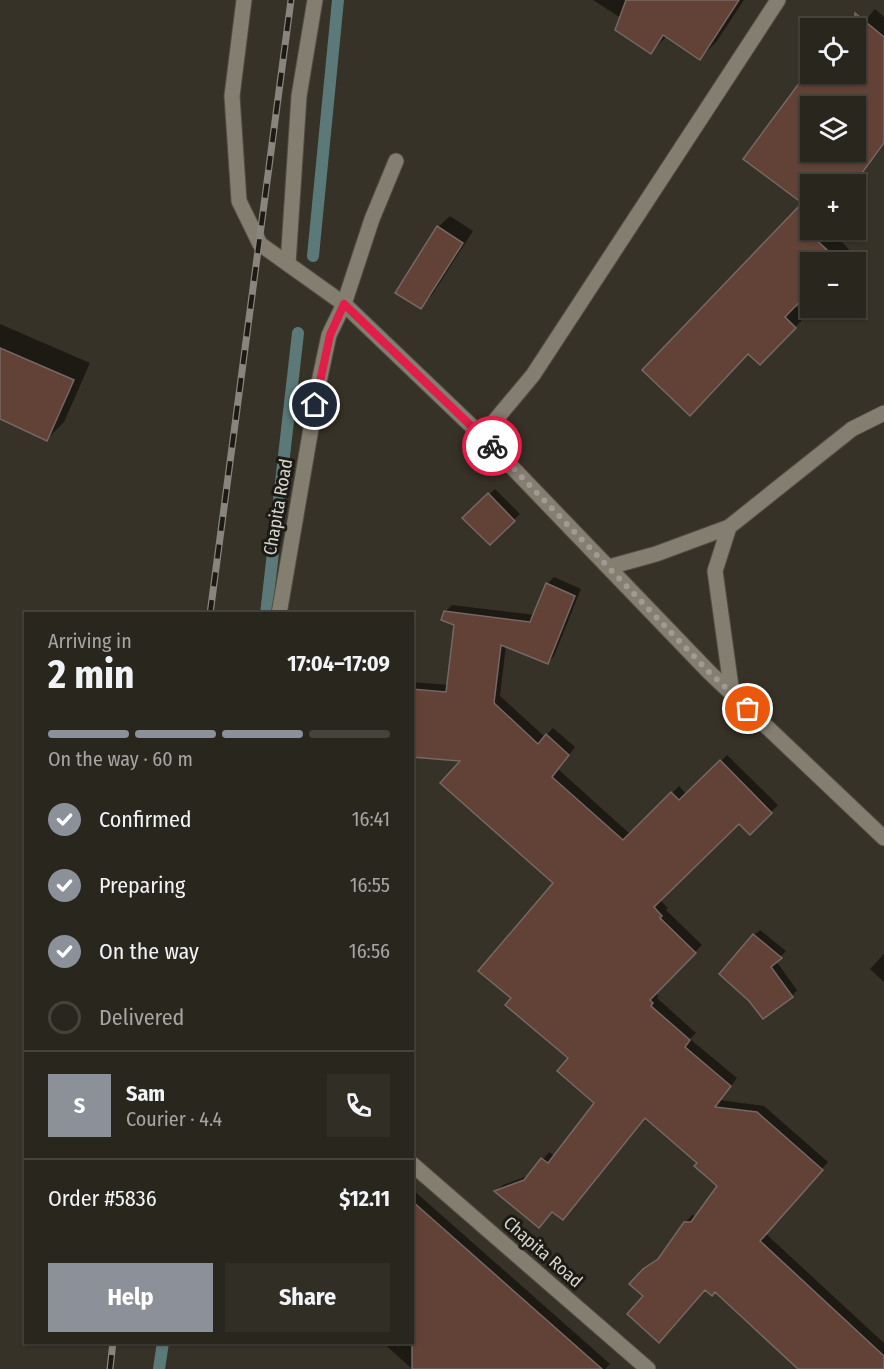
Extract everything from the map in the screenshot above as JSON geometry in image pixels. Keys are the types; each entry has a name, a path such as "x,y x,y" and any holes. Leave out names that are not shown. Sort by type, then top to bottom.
{"street":[{"path":"244,0 232,96 238,201 260,244 344,304 482,436 732,694 884,838"},
{"path":"288,264 299,96 315,0"},
{"path":"482,436 533,375 778,0"},
{"name":"Chapita Road","path":"279,612 330,335 344,304 372,219 396,161"},
{"path":"609,567 656,554 729,527 852,429 884,413"},
{"path":"729,527 715,572 732,694"},
{"name":"Chapita Road","path":"414,1166 648,1369"}],"building":[{"path":"626,0 739,0 700,60 663,35 651,54 615,30"},
{"path":"866,22 884,37 884,143 861,174 800,174 800,202 743,159 800,82 800,84 866,84"},
{"path":"800,205 800,240 816,240 829,252 800,252 800,301 785,317 796,328 760,365 748,354 690,416 642,370"},
{"path":"437,226 463,243 421,309 395,293"},
{"path":"0,348 74,380 47,441 0,419"},
{"path":"488,493 515,521 490,545 462,518"},
{"path":"546,583 575,596 548,664 501,645 494,703 538,744 546,734 569,755 552,777 623,840 671,792 679,800 720,760 772,813 750,835 739,824 654,907 662,916 660,918 696,953 650,1000 653,1003 651,1006 690,1040 685,1047 731,1086 715,1107 757,1112 823,1170 760,1241 884,1356 884,1369 798,1369 715,1292 712,1296 705,1290 659,1343 627,1314 643,1296 629,1284 643,1269 658,1259 684,1222 691,1222 717,1186 694,1166 697,1163 645,1118 563,1220 552,1212 539,1228 494,1191 524,1180 541,1158 548,1163 594,1103 557,1071 568,1058 505,1005 511,998 478,971 553,883 440,783 460,761 414,757 414,689 446,692 454,625 441,620 444,611 530,622"},
{"path":"753,934 782,958 771,967 793,997 763,1019 749,1001 719,974"},
{"path":"414,1203 602,1369 412,1369"}],"waterway":[{"path":"313,256 338,0"},
{"path":"266,612 298,333"},
{"path":"159,1369 163,1344"}],"railway":[{"path":"210,612 291,0"},
{"path":"110,1369 113,1344"}],"way so far":[{"path":"492,446 709,672 748,709"}],"route":[{"path":"315,405 330,335 344,304 492,446"}]}
